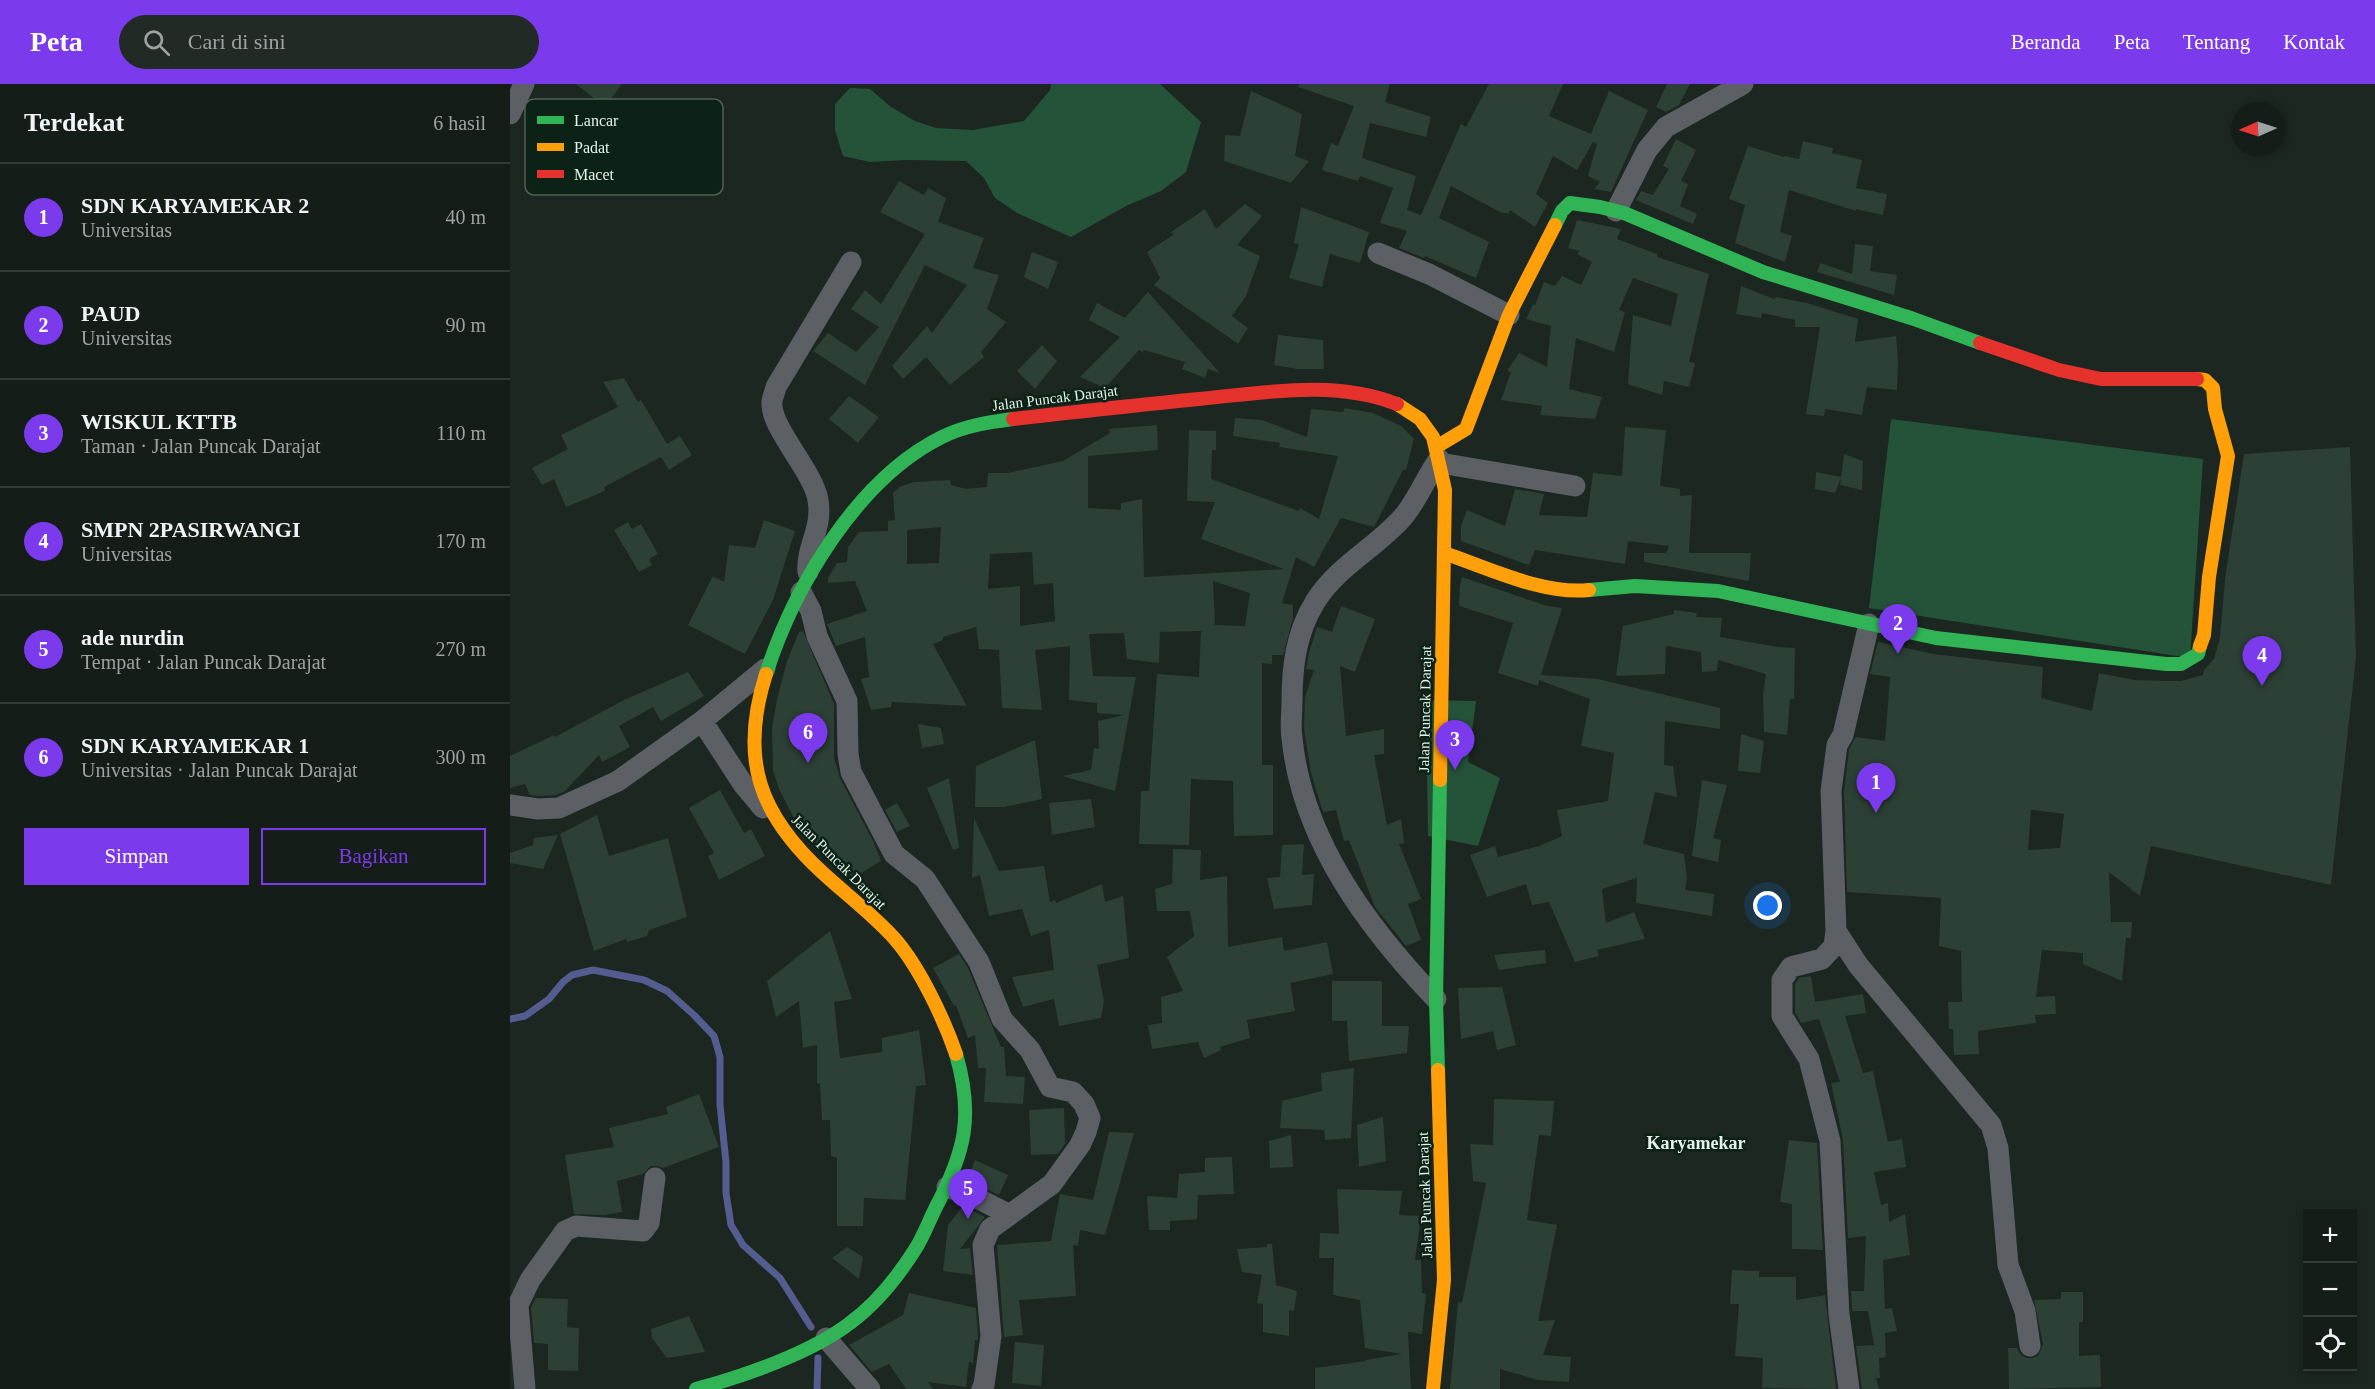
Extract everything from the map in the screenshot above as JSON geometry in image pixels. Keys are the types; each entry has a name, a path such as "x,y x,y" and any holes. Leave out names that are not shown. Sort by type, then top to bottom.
{"street":[{"path":"510,114 524,84"},
{"path":"1616,211 1647,150 1666,127 1743,84"},
{"path":"1436,999 1378,934 1347,887 1314,826 1299,777 1292,737 1292,673 1300,630 1332,578 1403,516 1438,456 1466,429 1509,315 1564,208 1570,203 1616,211 1645,221 1761,272 1929,324 2053,368 2098,379 2127,382 2191,378 2205,380 2213,388 2215,409 2228,456 2204,635 2198,654 2181,664 1936,638 1718,591 1635,586 1573,592 1552,590 1444,554"},
{"path":"1378,253 1429,274 1509,315"},
{"path":"851,262 777,387 772,402 775,418 811,480 819,503 818,530 807,560 804,586 817,636 847,701 848,754 851,772 894,854 925,879 979,962 1002,1019 1030,1050 1050,1087 1073,1092 1084,1104 1090,1118 1080,1145 1052,1184 990,1229 983,1245 991,1350 982,1389"},
{"name":"Jalan Puncak Darajat","path":"696,1389 745,1376 800,1352 850,1324 897,1276 919,1244 947,1187 961,1146 966,1122 961,1070 948,1031 898,942 810,861 779,827 763,796 754,763 765,669 779,634 804,586 844,524 882,478 938,438 968,426 1089,410 1282,391 1351,390 1390,400 1417,417 1433,436 1444,490 1436,999 1444,1280 1440,1338 1432,1380 1433,1389"},
{"path":"1438,456 1575,486"},
{"path":"1849,1389 1839,1314 1830,1141 1809,1059 1782,1016 1782,980 1791,968 1822,959 1834,946 1836,931 1831,791 1837,745 1843,735 1869,624"},
{"path":"510,805 538,809 559,808 618,781 702,721 765,669"},
{"path":"702,721 743,784 779,827"},
{"path":"1836,931 1858,965 1991,1125 1998,1148 2008,1265 2025,1311 2030,1346"},
{"path":"525,1389 518,1305 530,1280 565,1231 576,1226 643,1231 649,1223 655,1178"},
{"path":"947,1187 974,1196 1008,1214"},
{"path":"826,1338 870,1389"}],"green space":[{"path":"1051,84 1160,84 1201,122 1186,172 1161,191 1126,206 1071,237 1017,213 995,198 984,178 966,161 870,162 843,156 835,130 835,104 850,88 870,89 891,107 915,121 936,128 973,130 1024,121 1050,90"},
{"path":"1891,419 2203,459 2190,658 1869,608"},
{"path":"1426,700 1476,701 1468,762 1500,778 1478,846 1428,836"}],"building":[{"path":"576,84 622,84 611,99 595,99"},
{"path":"1299,84 1390,84 1385,102 1431,117 1426,137 1370,123 1362,158 1416,176 1407,210 1421,215 1461,124 1466,127 1489,84 1563,84 1549,116 1591,134 1609,91 1648,110 1611,192 1594,189 1600,182 1588,176 1597,144 1593,142 1577,170 1553,156 1536,194 1548,203 1535,227 1510,210 1509,213 1502,213 1451,186 1439,218 1489,242 1476,278 1425,256 1424,258 1399,248 1407,231 1380,223 1393,188 1360,176 1358,181 1322,170 1331,143 1338,146 1354,106 1298,87"},
{"path":"1667,84 1690,84 1679,105 1666,112 1656,107"},
{"path":"1251,91 1302,114 1295,156 1309,161 1291,183 1224,161 1225,135 1240,136"},
{"path":"1676,139 1696,150 1681,181 1688,184 1680,206 1697,214 1693,224 1636,200 1641,191 1653,195 1669,169 1663,166"},
{"path":"1803,141 1833,148 1832,153 1862,160 1856,188 1887,194 1883,215 1856,209 1856,211 1789,190 1780,232 1792,236 1785,262 1735,243 1745,205 1729,199 1748,146 1799,159"},
{"path":"899,181 924,195 928,188 946,198 938,222 984,238 973,268 999,275 987,309 1006,322 981,352 984,357 950,385 926,357 903,379 892,366 927,326 932,333 967,285 925,265 865,385 813,351 828,333 856,352 879,327 851,309 865,290 881,304 925,234 880,212"},
{"path":"1245,204 1262,216 1237,245 1260,256 1246,296 1232,316 1248,328 1238,344 1154,285 1160,278 1147,252 1173,235 1171,232 1205,209 1216,229"},
{"path":"1301,207 1369,232 1360,263 1330,254 1322,287 1289,278 1299,244 1294,243"},
{"path":"1577,220 1621,229 1617,239 1657,254 1657,257 1709,274 1689,362 1695,363 1689,387 1664,381 1662,395 1628,384 1633,315 1671,326 1678,294 1633,278 1619,310 1625,312 1614,352 1576,338 1569,389 1602,397 1595,419 1540,415 1542,406 1501,400 1511,372 1507,371 1519,353 1547,367 1551,326 1526,319 1533,304 1535,305 1544,282 1555,286 1562,276 1581,285 1592,262 1577,254 1580,251 1568,248"},
{"path":"1855,244 1873,246 1870,271 1897,275 1894,295 1817,272 1820,263 1852,274"},
{"path":"1032,252 1058,262 1048,289 1024,277"},
{"path":"1741,286 1774,299 1776,297 1807,303 1858,319 1855,342 1896,336 1897,390 1867,387 1862,415 1825,409 1824,416 1806,414 1820,327 1795,327 1795,320 1762,313 1761,318 1736,314"},
{"path":"1148,292 1220,373 1208,369 1205,378 1182,369 1185,362 1139,350 1105,388 1080,377 1120,337 1089,320 1097,303 1125,318"},
{"path":"1278,335 1323,340 1324,369 1297,369 1274,365"},
{"path":"1042,345 1057,361 1035,389 1017,371"},
{"path":"624,378 638,402 641,400 667,444 680,436 692,455 669,470 661,457 604,487 605,491 566,507 554,479 542,485 532,468 568,449 561,435 618,407 603,382"},
{"path":"849,396 879,417 858,443 829,419"},
{"path":"1345,408 1373,413 1401,426 1414,439 1406,470 1403,470 1374,527 1341,518 1314,567 1296,557 1282,603 1293,605 1293,618 1283,655 1272,655 1272,664 1262,663 1262,765 1273,765 1273,835 1234,836 1233,781 1191,779 1189,845 1139,844 1141,791 1149,791 1157,674 1199,677 1201,631 1160,632 1159,663 1127,659 1124,633 1089,634 1093,676 1136,677 1115,791 1062,776 1091,770 1094,748 1099,749 1098,721 1124,715 1097,713 1097,703 1069,700 1070,646 1035,650 1042,710 1002,708 999,650 979,649 976,627 943,637 943,640 933,644 967,706 892,702 891,707 871,710 861,679 869,677 865,637 836,646 827,624 867,611 855,581 828,583 828,578 837,563 847,562 848,547 859,532 888,531 888,521 895,520 893,493 899,487 914,482 950,480 951,485 966,489 987,487 988,473 1008,473 1063,461 1110,433 1109,429 1157,425 1158,450 1088,456 1088,508 1121,510 1121,503 1142,499 1144,577 1284,569 1201,539 1215,502 1187,501 1189,430 1216,431 1216,450 1212,450 1211,479 1299,511 1300,508 1319,519 1338,456 1279,447 1280,443 1233,436 1235,418 1262,420 1307,437 1311,409 1343,412","holes":["941,527 939,563 907,564 907,530","1032,552 1034,585 1053,583 1055,621 1020,626 1020,586 988,589 990,554","1213,581 1250,593 1245,626 1215,625"]},
{"path":"1625,427 1666,430 1660,486 1680,489 1680,496 1692,495 1689,553 1751,553 1749,581 1644,562 1644,553 1666,553 1669,546 1628,541 1625,564 1535,550 1529,565 1461,541 1461,526 1467,510 1505,526 1515,489 1544,494 1539,515 1587,517 1593,473 1622,476"},
{"path":"2350,447 2356,657 2331,885 2151,846 2140,896 2109,872 2111,922 2132,922 2131,938 2126,938 2122,981 2083,964 2083,953 2042,950 2036,997 2055,996 2056,1014 2035,1015 2036,1023 1978,1031 1979,1054 1954,1055 1953,1029 1949,1029 1948,1002 1962,1002 1961,951 1939,946 1941,898 1847,892 1844,792 1849,749 1856,737 1885,741 1890,677 1870,674 1878,642 1934,654 2043,667 2041,698 2092,711 2099,673 2134,680 2166,681 2181,681 2203,675 2204,670 2214,659 2220,637 2225,579 2244,454","holes":["2031,810 2064,814 2060,848 2028,850"]},
{"path":"1844,454 1863,461 1862,490 1840,485"},
{"path":"1816,472 1841,477 1835,493 1815,489"},
{"path":"764,520 795,531 773,600 745,654 688,625 713,576 724,582 729,545 755,548"},
{"path":"628,522 632,529 641,524 658,554 649,559 652,565 639,572 614,530"},
{"path":"1462,577 1547,606 1562,608 1541,675 1598,679 1720,708 1720,729 1665,721 1664,765 1673,766 1677,797 1655,792 1643,844 1684,854 1687,878 1685,890 1714,894 1712,916 1636,903 1637,878 1602,889 1606,923 1634,912 1645,939 1597,950 1599,956 1575,962 1549,902 1532,905 1526,884 1487,897 1470,855 1495,846 1498,857 1539,846 1562,836 1557,810 1608,801 1614,753 1581,746 1590,699 1539,680 1538,686 1498,673 1513,623 1459,606"},
{"path":"1341,606 1375,619 1355,672 1340,666 1346,736 1384,729 1384,754 1374,755 1387,825 1401,819 1404,843 1399,844 1421,899 1408,904 1421,940 1406,946 1375,907 1349,840 1344,841 1336,810 1323,812 1311,773 1304,729 1305,697 1314,670 1306,669 1317,627 1332,632"},
{"path":"1674,610 1697,613 1696,617 1722,618 1720,637 1795,648 1794,699 1790,699 1787,735 1764,732 1763,694 1766,674 1718,660 1717,671 1702,672 1701,652 1666,646 1665,674 1616,676 1623,626 1674,614"},
{"path":"803,631 834,704 834,758 840,778 881,861 853,878 795,820 779,789 773,770 772,728 777,699 787,661 799,632"},
{"path":"688,672 704,696 661,721 653,707 619,726 630,747 602,762 599,755 565,791 556,795 539,796 530,795 525,784 510,788 510,756 554,735 555,737 624,700"},
{"path":"918,724 941,728 944,744 922,748"},
{"path":"1741,734 1764,741 1760,773 1738,771"},
{"path":"1035,740 1042,799 1004,807 975,807 976,766"},
{"path":"949,778 959,848 953,850 927,788"},
{"path":"1702,780 1727,785 1713,838 1721,840 1718,862 1692,856"},
{"path":"720,790 744,833 751,829 765,856 719,880 708,856 714,853 689,808"},
{"path":"1091,799 1095,827 1052,835 1049,803"},
{"path":"897,803 910,826 897,832 885,810"},
{"path":"597,815 609,856 668,838 687,917 649,930 647,936 627,942 626,939 594,951 560,834"},
{"path":"974,818 999,871 1044,866 1050,902 1055,900 1056,903 1102,884 1105,902 1123,896 1129,958 1097,965 1104,1001 1101,1018 1059,1026 1054,999 1023,1007 1012,977 1054,970 1049,930 1031,936 1022,909 989,916 980,875 972,878"},
{"path":"558,835 543,869 510,863 510,853 533,845 534,838"},
{"path":"1304,844 1302,875 1314,874 1312,905 1274,909 1267,878 1280,877 1282,845"},
{"path":"1173,849 1201,850 1200,880 1227,876 1228,947 1282,937 1284,951 1327,942 1333,974 1290,983 1295,1011 1247,1020 1250,1038 1220,1047 1221,1050 1204,1058 1198,1042 1152,1049 1148,1025 1162,1023 1161,997 1183,991 1167,957 1194,936 1190,911 1157,911 1155,889 1172,884"},
{"path":"830,931 852,999 834,1002 840,1058 882,1052 882,1038 919,1030 926,1085 916,1086 905,1200 864,1198 863,1226 837,1226 837,1158 831,1156 830,1120 822,1120 820,1084 817,1083 817,1045 803,1048 799,1001 776,1017 767,981"},
{"path":"1545,950 1546,963 1499,970 1494,955"},
{"path":"959,954 968,968 1001,1047 1004,1047 1006,1076 1025,1077 1023,1104 984,1102 986,1068 978,1068 975,1035 968,1038 956,1005 954,1006 933,968"},
{"path":"1811,976 1815,1002 1863,994 1866,1013 1845,1016 1863,1073 1873,1071 1888,1142 1902,1139 1906,1167 1874,1172 1881,1205 1888,1203 1889,1222 1905,1214 1910,1255 1883,1260 1885,1309 1892,1308 1897,1331 1885,1333 1886,1357 1879,1358 1880,1378 1876,1378 1879,1389 1862,1389 1856,1346 1874,1345 1868,1311 1852,1311 1851,1291 1864,1291 1866,1236 1848,1238 1843,1140 1831,1083 1840,1082 1819,1019 1801,1023 1795,1012 1795,984 1799,978"},
{"path":"1332,981 1382,981 1382,1026 1409,1026 1407,1053 1349,1061 1347,1021 1332,1021"},
{"path":"1502,987 1516,1045 1497,1050 1493,1031 1461,1039 1458,988"},
{"path":"1354,1068 1351,1138 1325,1140 1324,1130 1280,1128 1282,1101 1322,1091 1321,1073"},
{"path":"699,1094 719,1147 663,1168 651,1166 643,1174 617,1181 622,1212 604,1215 574,1214 565,1155 614,1147 609,1128 668,1114 666,1107"},
{"path":"1494,1099 1554,1101 1551,1136 1539,1135 1527,1220 1557,1225 1538,1321 1555,1320 1543,1355 1571,1357 1569,1382 1538,1380 1500,1369 1500,1389 1450,1389 1458,1302 1462,1303 1486,1183 1473,1181 1470,1144 1493,1145"},
{"path":"1064,1108 1065,1144 1058,1154 1031,1155 1029,1110"},
{"path":"1383,1117 1386,1161 1359,1167 1357,1125"},
{"path":"1109,1132 1134,1133 1105,1235 1080,1230 1078,1246 1073,1245 1076,1296 1019,1300 1023,1335 1004,1337 997,1245 1051,1241 1060,1194 1093,1200"},
{"path":"1291,1135 1293,1167 1270,1168 1269,1141"},
{"path":"1789,1140 1817,1143 1823,1250 1792,1249 1792,1204 1780,1202"},
{"path":"1232,1157 1234,1194 1198,1195 1197,1219 1170,1221 1170,1230 1149,1230 1147,1196 1177,1198 1179,1174 1205,1172 1205,1158"},
{"path":"975,1160 1008,1175 999,1195 967,1181"},
{"path":"1337,1189 1402,1191 1399,1215 1421,1216 1415,1260 1421,1260 1422,1293 1426,1294 1422,1334 1408,1332 1411,1389 1315,1389 1315,1368 1402,1354 1365,1348 1360,1300 1333,1295 1334,1258 1319,1258 1320,1233 1339,1234"},
{"path":"963,1206 985,1217 960,1249 970,1248 973,1275 943,1271 948,1225"},
{"path":"1267,1244 1272,1244 1276,1285 1297,1291 1294,1311 1289,1310 1289,1336 1263,1332 1263,1304 1257,1303 1262,1275 1242,1272 1237,1249 1267,1247"},
{"path":"847,1247 863,1257 859,1279 832,1258"},
{"path":"1732,1270 1759,1271 1759,1277 1796,1277 1796,1300 1825,1295 1836,1389 1762,1388 1763,1358 1735,1356 1739,1304 1730,1304"},
{"path":"2061,1292 2083,1292 2083,1322 2079,1322 2079,1356 2100,1355 2101,1387 2009,1389 2008,1348 2017,1348 2026,1358 2038,1356 2043,1344 2034,1300 2061,1299"},
{"path":"909,1293 976,1308 978,1340 975,1340 973,1363 969,1362 966,1387 928,1382 933,1389 906,1389 889,1364 872,1372 849,1345 903,1315"},
{"path":"536,1298 568,1299 567,1327 579,1328 578,1371 548,1370 548,1344 534,1343 531,1307"},
{"path":"689,1316 705,1352 667,1358 652,1338 651,1329"},
{"path":"1015,1342 1044,1345 1041,1386 1012,1383"}],"waterway":[{"path":"510,1019 525,1016 549,999 572,975 593,970 644,980 667,991 694,1015 714,1036 720,1057 720,1105 726,1162 726,1193 731,1225 743,1245 780,1278 811,1327"},
{"path":"817,1389 818,1358"}],"traffic: fast":[{"path":"1555,225 1562,211 1570,203 1624,213 1763,272 1911,318 1980,343"},
{"path":"766,674 793,606 812,572 856,508 883,480 911,456 950,433 968,427 1013,419"},
{"path":"1589,590 1635,586 1718,591 1936,638 2166,664 2181,664 2198,654 2200,646"},
{"path":"1438,1070 1436,999 1440,780"},
{"path":"696,1389 756,1370 816,1344 860,1315 895,1279 922,1238 960,1151 964,1133 965,1096 956,1054"}],"traffic: slow":[{"path":"1436,447 1466,429 1509,315 1555,225"},
{"path":"2197,379 2205,380 2213,388 2215,409 2228,456 2209,577 2204,635 2200,646"},
{"path":"1397,404 1420,419 1433,437 1445,490 1440,780"},
{"path":"1444,553 1497,573 1535,584 1553,588 1589,590"},
{"path":"766,674 758,705 755,759 760,784 770,807 784,830 802,852 877,921 894,938 913,963 930,993 956,1054"},
{"path":"1433,1389 1444,1280 1438,1070"}],"traffic: jam":[{"path":"1980,343 2059,370 2101,379 2197,379"},
{"path":"1013,419 1299,390 1349,392 1373,396 1397,404"}],"place":[{"name":"PAUD","path":"1898,654"},
{"name":"SMPN 2PASIRWANGI","path":"2262,686"},
{"name":"SDN KARYAMEKAR 1","path":"808,763"},
{"name":"WISKUL KTTB","path":"1455,770"},
{"name":"SDN KARYAMEKAR 2","path":"1876,813"},
{"name":"ade nurdin","path":"968,1219"}],"district":[{"name":"Karyamekar","path":"1696,1143"}]}
